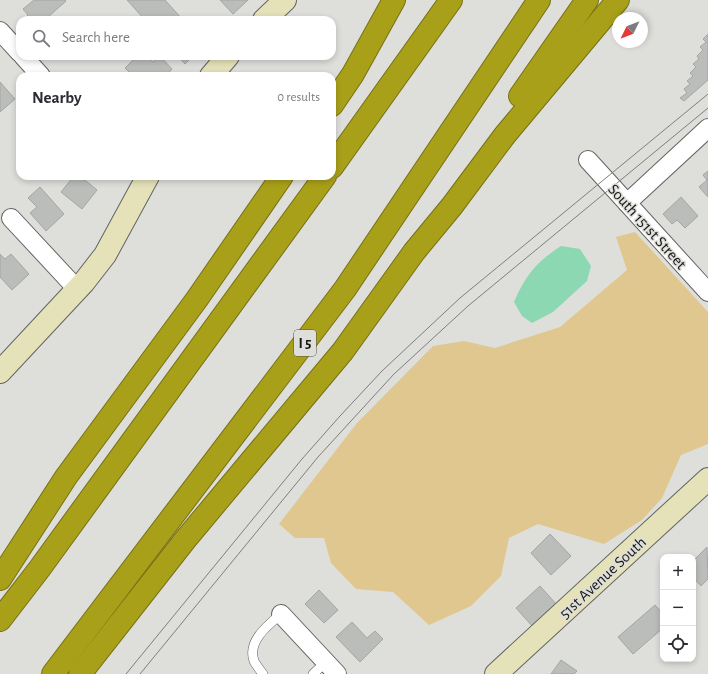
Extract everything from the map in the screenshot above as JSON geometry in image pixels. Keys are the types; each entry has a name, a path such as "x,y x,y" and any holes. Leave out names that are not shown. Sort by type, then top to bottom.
{"highway":[{"path":"336,99 354,74 394,0"},
{"path":"375,108 438,0"},
{"path":"336,162 451,0"},
{"name":"I 5","path":"53,674 345,289 539,0"},
{"path":"414,252 446,198 587,0"},
{"path":"80,674 185,540 343,350 414,252 452,206 505,135 618,0"},
{"path":"0,579 66,477 197,299 279,180"},
{"path":"0,620 40,568 322,180"}],"street":[{"path":"268,16 285,0"},
{"path":"0,31 16,49"},
{"path":"27,60 37,72"},
{"path":"214,72 225,60"},
{"path":"627,203 708,128"},
{"name":"South 151st Street","path":"588,160 708,292"},
{"path":"0,372 77,289 105,255 141,180"},
{"path":"11,218 77,289"},
{"name":"51st Avenue South","path":"496,674 708,479"},
{"path":"281,614 325,670"}],"lane":[{"path":"263,674 254,660 252,647 263,629 281,614"}],"shaded area":[{"path":"635,232 708,312 708,444 681,455 662,498 642,520 604,544 538,524 509,538 501,576 471,606 429,625 393,592 356,589 331,563 324,538 295,538 279,524 357,423 433,346 464,341 495,348 560,327 627,270 616,237"},
{"path":"561,246 580,249 591,266 587,281 553,312 532,323 522,316 514,302 518,292 533,270 539,263"}],"building":[{"path":"34,0 66,1 49,16 27,16 28,15 23,9"},
{"path":"127,0 165,0 179,16 141,16"},
{"path":"220,0 248,0 233,14"},
{"path":"708,34 708,80 684,101 680,98 687,93 684,89 690,84 687,81 693,76 690,73 696,67 693,64 699,59 697,56 703,50 700,47 706,42 703,39"},
{"path":"133,60 151,60 153,62 155,60 164,60 172,69 169,72 129,72 125,68"},
{"path":"182,60 189,60 185,64"},
{"path":"0,82 15,99 0,112"},
{"path":"708,171 708,197 699,187 707,180 703,175"},
{"path":"71,180 85,180 97,190 82,209 61,192"},
{"path":"40,187 64,214 46,231 30,213 37,207 28,198"},
{"path":"681,197 698,216 685,228 677,220 672,224 663,214"},
{"path":"0,254 5,259 11,254 29,274 12,290 0,277"},
{"path":"550,534 571,556 551,575 531,553"},
{"path":"707,547 708,579 701,586 696,580 696,558"},
{"path":"540,586 557,605 533,627 516,608"},
{"path":"319,590 338,610 324,623 305,604"},
{"path":"655,605 660,611 660,631 633,654 618,637"},
{"path":"352,622 367,638 375,631 383,639 360,662 336,637"},
{"path":"561,660 577,671 574,674 551,674"}],"tram line":[{"path":"126,674 302,459 382,371 460,298 708,94"},
{"path":"140,674 318,457 394,374 468,306 708,108"}]}
